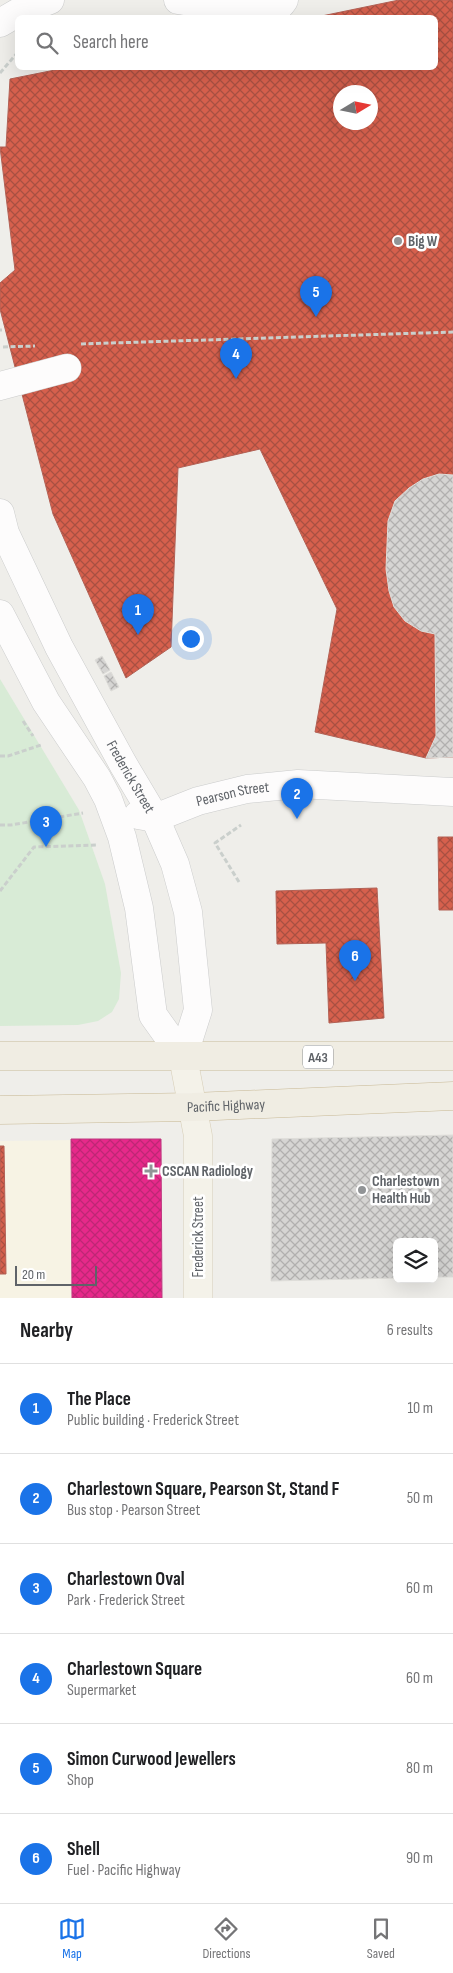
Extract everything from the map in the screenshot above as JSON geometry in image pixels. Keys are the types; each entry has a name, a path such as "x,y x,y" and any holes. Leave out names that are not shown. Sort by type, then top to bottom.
{"highway":[{"name":"A43","path":"0,1056 453,1056"},
{"name":"Pacific Highway","path":"0,1110 194,1107 453,1096"}],"main road":[{"name":"Frederick Street","path":"183,1057 194,1107 198,1142 198,1298"}],"street":[{"path":"0,23 17,13 50,0"},
{"path":"178,0 215,6 237,3 248,12 259,15 270,12 280,6 284,0"},
{"path":"0,386 70,356"},
{"name":"Frederick Street","path":"0,513 5,533 59,647 120,759 155,818 175,864 188,912 198,1010 183,1057"},
{"name":"Frederick Street","path":"0,614 46,702 97,778 97,806 122,837 139,908 153,1015 183,1057"},
{"name":"Pearson Street","path":"155,818 198,801 247,789 298,784 453,792"},
{"path":"97,806 155,818"}],"path":[{"path":"0,73 15,56"},
{"path":"70,356 453,332"},
{"path":"3,347 43,345"},
{"path":"0,756 8,756 41,744"},
{"path":"0,825 11,825 97,806"},
{"path":"239,882 215,843 241,824"},
{"path":"0,891 34,847 99,845"}],"shaded area":[{"path":"161,1139 162,1298 0,1298 0,1141"}],"green space":[{"path":"0,679 79,810 105,884 121,973 119,999 112,1012 98,1021 78,1025 0,1026"}],"building: Shops":[{"path":"399,0 453,0 453,757 426,758 315,732 337,609 260,449 178,468 171,647 126,678 53,514 0,309 0,283 15,270 0,147 6,147 10,79 55,70 438,70 438,15 326,15"},
{"path":"438,837 453,837 453,910 439,910"},
{"path":"377,888 384,1018 329,1023 326,943 277,944 276,891"},
{"path":"0,1146 4,1146 6,1274 0,1274"}],"building: Health":[{"path":"71,1139 161,1139 162,1298 72,1298"}],"building: Other":[{"path":"439,474 453,475 453,757 426,758 436,736 435,634 421,631 405,621 394,607 389,591 386,569 388,521 395,501 409,488 423,479"},
{"path":"102,656 110,670 103,674 95,660"},
{"path":"111,672 119,687 111,691 104,676"},
{"name":"Charlestown Health Hub","path":"453,1135 453,1277 438,1277 438,1238 393,1238 393,1278 271,1281 272,1139"}],"place":[{"name":"Big W","path":"398,241"},
{"name":"Simon Curwood Jewellers","path":"316,317"},
{"name":"Charlestown Square","path":"236,379"},
{"name":"The Place","path":"138,635"},
{"name":"Charlestown Square, Pearson St, Stand F","path":"297,819"},
{"name":"Charlestown Oval","path":"46,847"},
{"name":"Shell","path":"355,981"},
{"name":"CSCAN Radiology","path":"151,1171"},
{"name":"Charlestown Health Hub","path":"362,1190"}]}
